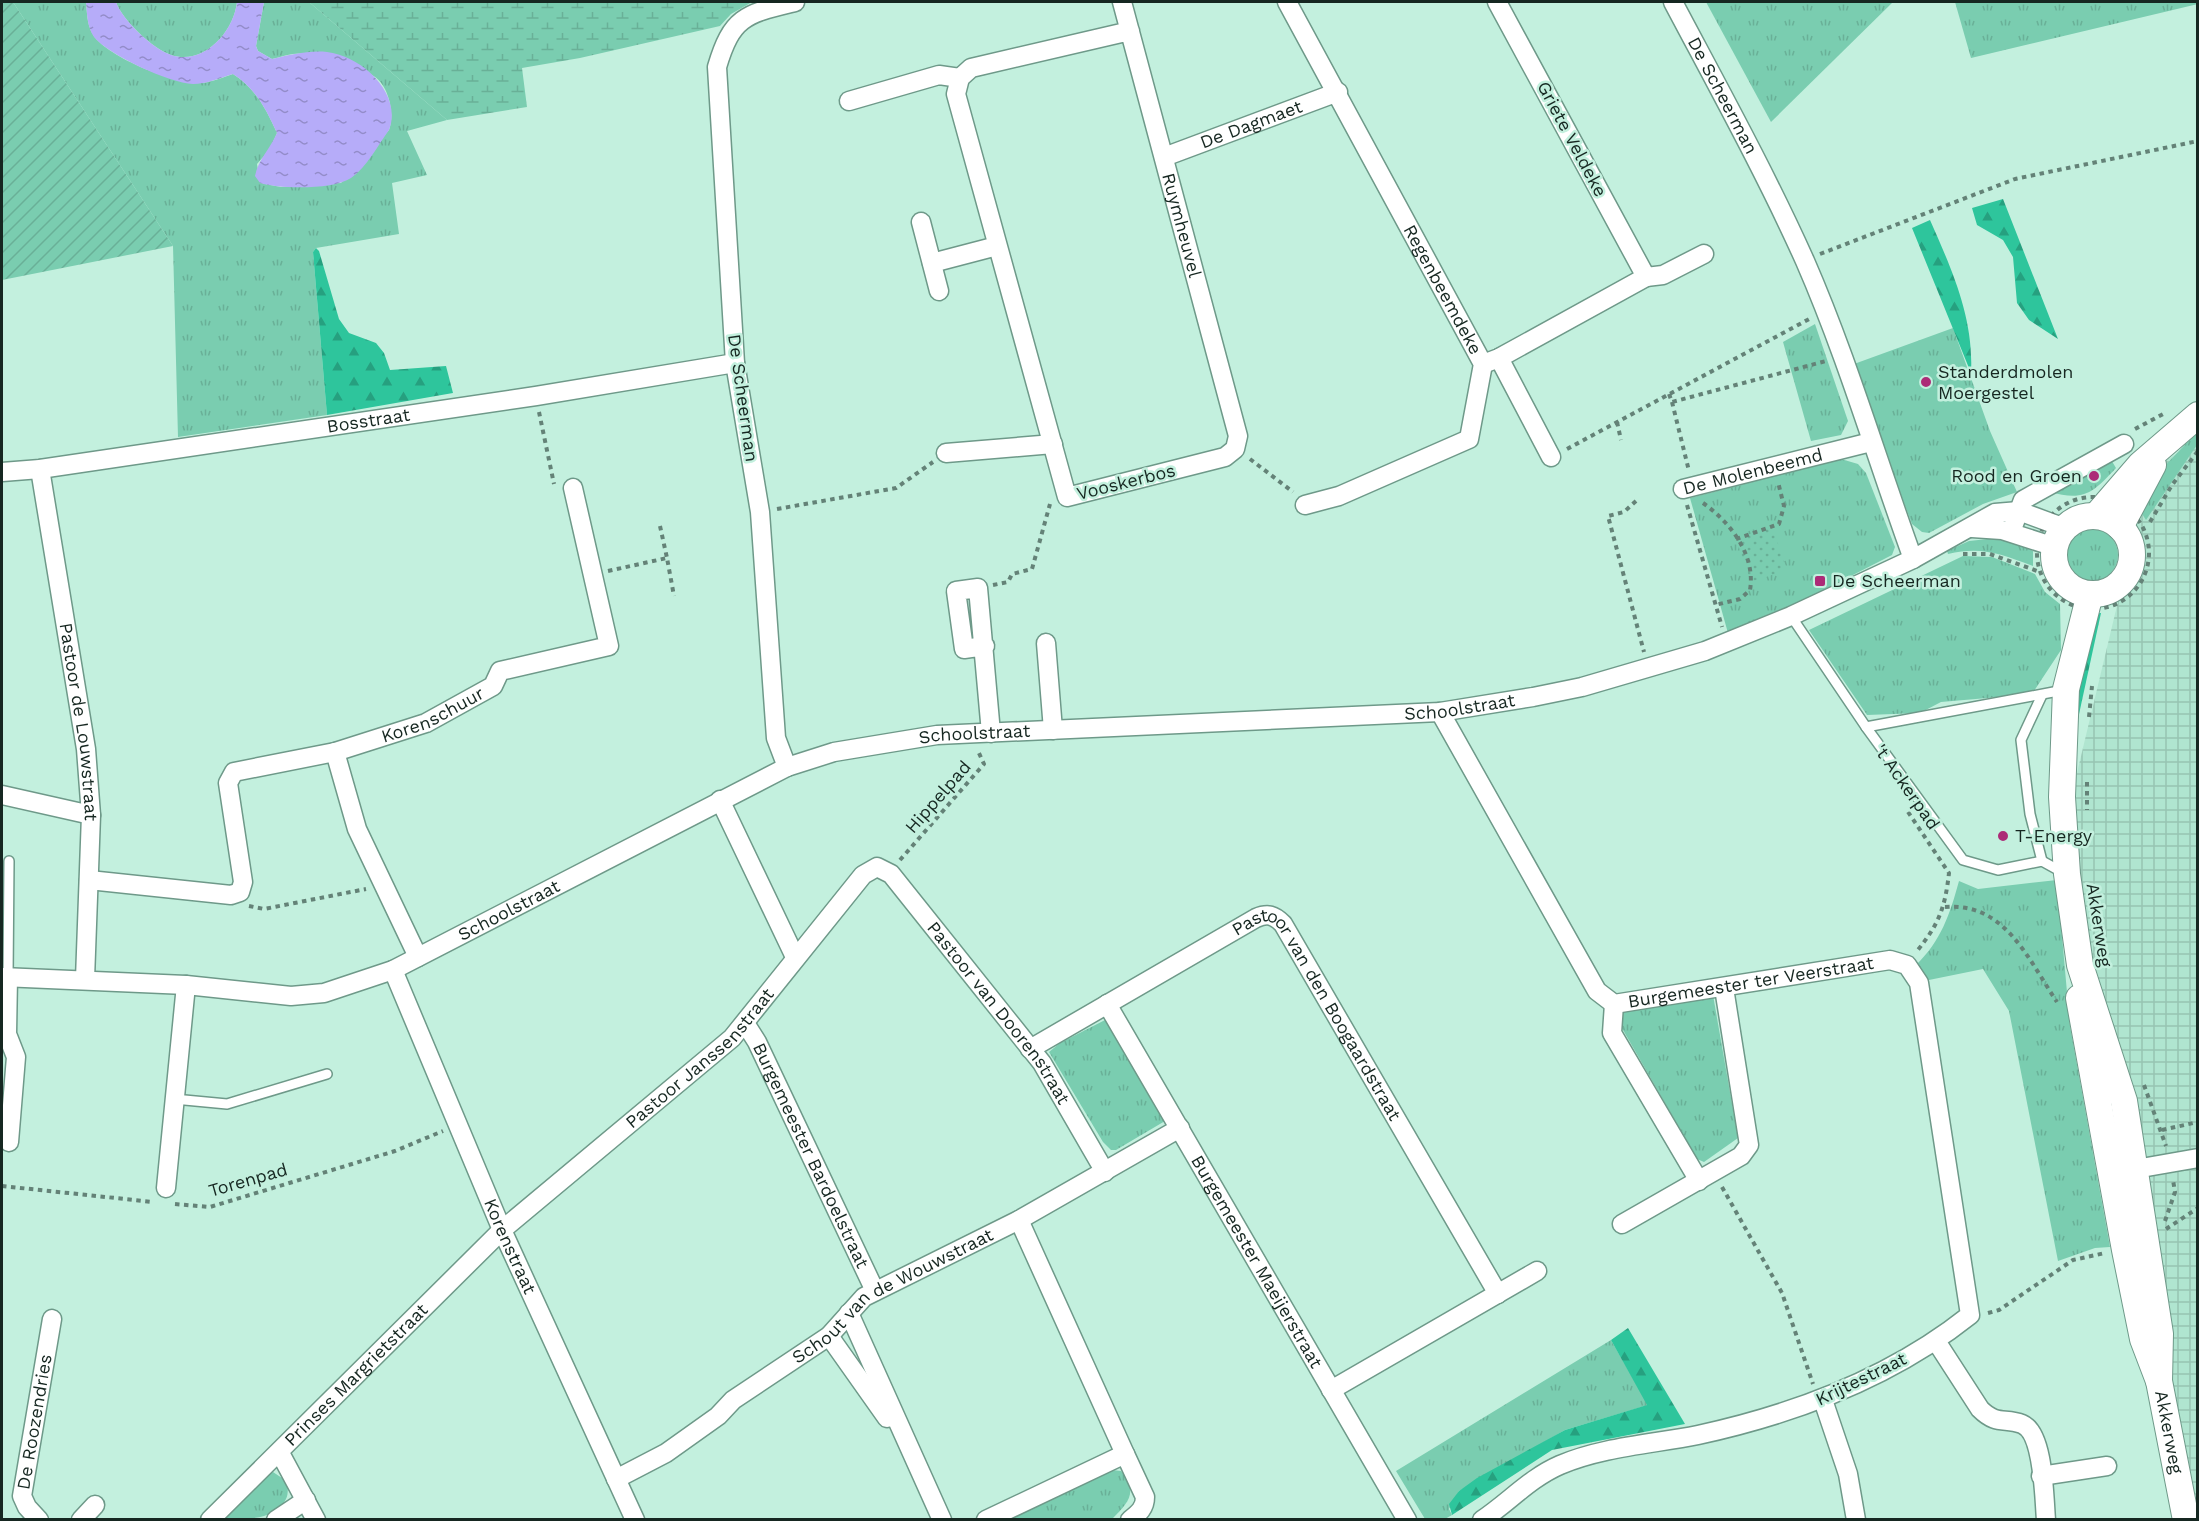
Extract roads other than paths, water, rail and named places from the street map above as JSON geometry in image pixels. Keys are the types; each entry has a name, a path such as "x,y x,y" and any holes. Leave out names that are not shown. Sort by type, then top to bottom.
{"main road":[{"path":"2096,516 2141,464 2198,415"},
{"path":"2132,528 2096,516 2077,519 2060,538 2056,567 2083,597 2109,590 2119,584 2128,572 2132,552 2128,537 2132,528 2166,444"},
{"name":"Akkerweg","path":"2083,597 2067,685 2062,796 2067,874 2080,965 2079,1001 2125,1250 2144,1339 2159,1381 2186,1520"},
{"name":"Akkerweg","path":"2080,965 2124,1101 2160,1334 2159,1381"}],"street":[{"name":"De Scheerman","path":"788,766 776,738 760,512 735,363 717,67 725,40 739,21 762,10 795,2"},
{"name":"Ruymheuvel","path":"1122,2 1238,436 1235,449"},
{"name":"Regenbeemdeke","path":"1287,2 1491,361 1551,457"},
{"name":"Griete Veldeke","path":"1497,2 1646,277"},
{"name":"De Scheerman","path":"1673,2 1751,149 1804,260 1825,310 1913,559"},
{"path":"849,101 939,75 960,78 971,68 1130,31"},
{"name":"Vooskerbos","path":"960,78 956,94 1067,497 1225,457 1235,449"},
{"name":"De Dagmaet","path":"1164,157 1338,92"},
{"path":"921,222 939,291"},
{"path":"932,263 997,246"},
{"path":"1491,361 1646,277 1664,275 1704,254"},
{"name":"Regenbeemdeke","path":"1305,506 1340,496 1469,439 1491,361"},
{"name":"Bosstraat","path":"2,472 40,469 536,396 735,363"},
{"name":"De Molenbeemd","path":"1688,488 1871,442"},
{"path":"946,453 1053,444"},
{"path":"2011,532 2023,500 2124,444"},
{"name":"Pastoor de Louwstraat","path":"40,469 86,748 91,815 85,979"},
{"name":"Korenschuur","path":"89,880 231,895 240,892 243,882 228,783 234,772 335,752 426,723 493,686 500,671 609,646 573,488"},
{"path":"2019,511 2060,538"},
{"name":"Schoolstraat","path":"5,977 186,985 291,996 324,993 393,970 788,766 856,747 937,735 1440,712 1582,687 1704,651 1791,616 1913,559 1972,528 1995,513 2019,511"},
{"path":"1972,528 2060,538"},
{"path":"978,588 991,732"},
{"path":"1046,643 1053,730"},
{"name":"Burgemeester ter Veerstraat","path":"1440,712 1597,991 1614,1004 1890,960 1906,965 1920,983 1970,1315"},
{"path":"335,752 357,829 418,957"},
{"path":"2,795 91,815"},
{"path":"720,800 795,957"},
{"name":"Pastoor Janssenstraat","path":"502,1230 732,1038 863,875 884,871"},
{"name":"Pastoor van Doorenstraat","path":"884,871 1042,1064 1105,1172"},
{"name":"Pastoor van den Boogaardstraat","path":"1030,1049 1256,918 1265,914 1276,917 1283,924 1498,1293"},
{"name":"Korenstraat","path":"393,970 502,1230 635,1520"},
{"path":"5,977 7,1034 16,1057 9,1142"},
{"path":"163,1198 186,985"},
{"path":"1623,1224 1741,1156 1749,1145 1724,987"},
{"name":"Burgemeester Maeijerstraat","path":"1107,1004 1407,1520"},
{"path":"1614,1004 1612,1033 1706,1177"},
{"name":"Burgemeester Bardoelstraat","path":"745,1023 762,1053 875,1291"},
{"name":"Schout van de Wouwstraat","path":"616,1479 666,1453 718,1416 733,1400 829,1336 864,1297 1019,1220 1180,1128"},
{"path":"2110,1173 2198,1158"},
{"path":"1019,1220 1146,1497 1140,1512 1130,1520"},
{"name":"Prinses Margrietstraat","path":"210,1520 502,1230"},
{"path":"1331,1390 1537,1271"},
{"path":"849,1313 942,1520"},
{"name":"Krijtestraat","path":"1482,1520 1533,1479 1561,1464 1594,1455 1700,1434 1821,1401 1936,1341 1970,1315"},
{"name":"De Roozendries","path":"39,1520 27,1507 22,1496 52,1319"},
{"path":"829,1336 910,1449"},
{"path":"1936,1341 1980,1409 1990,1419 2021,1423 2031,1430 2037,1441 2046,1520"},
{"path":"1821,1401 1848,1474 1854,1519"},
{"path":"280,1453 316,1520"},
{"path":"986,1520 1125,1454"},
{"path":"2041,1476 2107,1466"},
{"path":"276,1520 306,1500"},
{"path":"81,1520 95,1505"}],"lane":[{"path":"1791,616 1866,727 1963,860 1998,870 2042,861 2067,874"},
{"path":"1866,727 2067,685"},
{"path":"2042,861 2030,814 2021,740 2067,685"},
{"path":"5,977 9,861"},
{"path":"174,1099 227,1104 327,1074"}],"water":[{"path":"86,2 116,2 131,25 147,40 164,52 183,57 206,51 215,44 230,24 237,2 264,2 256,46 258,51 272,59 300,53 327,52 353,61 366,69 385,91 392,116 389,130 362,168 343,182 306,187 260,183 255,176 257,170 277,133 264,108 248,86 233,74 203,83 182,82 126,60 94,37 89,24"}],"place":[{"name":"Standerdmolen Moergestel","path":"1926,382"},
{"name":"Rood en Groen","path":"2094,476"},
{"name":"De Scheerman","path":"1820,581"},
{"name":"T-Energy","path":"2003,836"}]}
